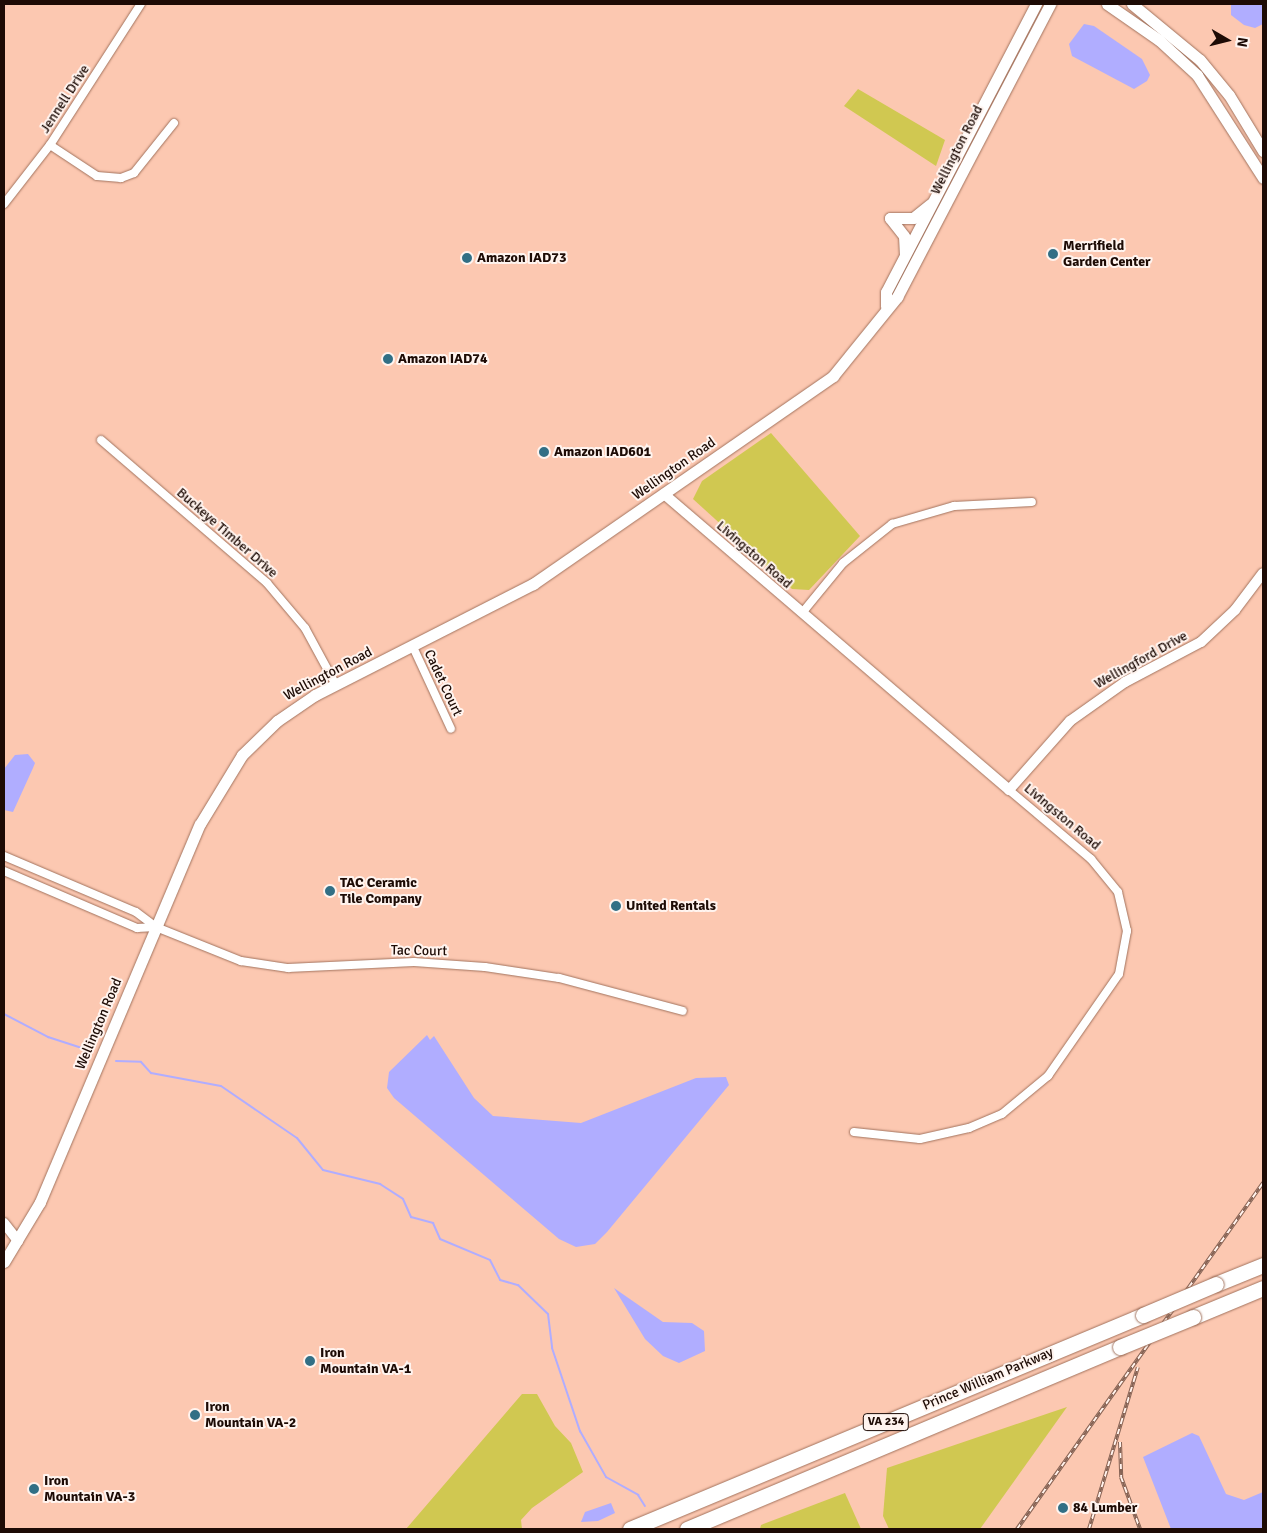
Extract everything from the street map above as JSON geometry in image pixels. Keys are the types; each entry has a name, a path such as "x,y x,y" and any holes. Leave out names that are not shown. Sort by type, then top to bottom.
{"highway":[{"name":"Prince William Parkway","path":"630,1529 1263,1265"},
{"name":"Prince William Parkway","path":"687,1529 1263,1288"}],"main road":[{"name":"Wellington Road","path":"886,306 886,292 1036,4"},
{"name":"Wellington Road","path":"4,1262 40,1202 200,824 232,768 277,721 336,685 533,584 823,384 855,351 906,279 1050,4"},
{"path":"1107,4 1159,40 1197,75 1263,177"},
{"path":"1132,4 1200,60 1229,95 1263,151"},
{"path":"904,260 904,236 890,218 913,218 935,200"}],"street":[{"name":"Jennell Drive","path":"5,201 50,145 140,4"},
{"path":"50,145 97,176 121,178 134,173 174,123"},
{"name":"Buckeye Timber Drive","path":"101,440 267,583 304,628 336,685"},
{"name":"Livingston Road","path":"664,494 1091,859 1118,892 1127,931 1119,974 1057,1066 1032,1092 1002,1114 970,1128 920,1139 891,1140 854,1132"},
{"path":"802,613 849,556 892,524 954,506 1032,502"},
{"name":"Wellingford Drive","path":"1009,790 1070,721 1125,682 1201,642 1235,610 1263,573"},
{"name":"Cadet Court","path":"413,647 451,729"},
{"path":"4,856 136,912 156,927"},
{"path":"4,871 137,928 156,927"},
{"name":"Tac Court","path":"156,927 225,955 266,966 305,968 414,962 485,967 559,978 683,1011"},
{"path":"4,1224 18,1241"},
{"path":"4,1237 18,1241"}],"shaded area":[{"path":"1231,4 1263,4 1263,24 1255,28 1244,25 1231,15"},
{"path":"1084,24 1094,26 1142,59 1150,75 1147,81 1134,89 1072,56 1069,44"},
{"path":"858,89 945,140 936,166 844,106"},
{"path":"771,433 860,536 809,590 792,589 693,499 702,481"},
{"path":"28,754 35,763 33,768 13,812 4,810 4,769 15,755"},
{"path":"427,1035 430,1040 434,1036 474,1098 493,1116 581,1123 696,1078 726,1077 729,1085 607,1232 595,1244 576,1247 559,1239 394,1098 387,1088 389,1072"},
{"path":"614,1288 663,1322 692,1323 704,1331 705,1351 679,1363 663,1356 645,1339"},
{"path":"522,1394 537,1394 555,1426 571,1443 583,1472 532,1508 521,1520 522,1529 406,1529"},
{"path":"1067,1407 980,1529 889,1529 883,1516 887,1468"},
{"path":"1192,1433 1199,1436 1226,1494 1244,1500 1263,1492 1263,1529 1171,1529 1143,1457"},
{"path":"845,1493 861,1529 760,1529 761,1525"},
{"path":"611,1503 615,1513 598,1521 581,1522 585,1512"}],"waterway":[{"path":"4,1014 48,1037 88,1050"},
{"path":"116,1061 141,1062 151,1073 221,1086 297,1138 323,1170 380,1184 403,1199 411,1217 433,1223 440,1239 490,1260 500,1280 518,1285 548,1314 552,1348 580,1431 606,1477 638,1495 645,1506"}],"railway":[{"path":"1017,1529 1263,1183"},
{"path":"1089,1529 1138,1367"},
{"path":"1120,1442 1121,1477 1140,1529"}],"place":[{"name":"Merrifield Garden Center","path":"1053,254"},
{"name":"Amazon IAD73","path":"467,258"},
{"name":"Amazon IAD74","path":"388,359"},
{"name":"Amazon IAD601","path":"544,452"},
{"name":"TAC Ceramic Tile Company","path":"330,891"},
{"name":"United Rentals","path":"616,906"},
{"name":"Iron Mountain VA-1","path":"310,1361"},
{"name":"Iron Mountain VA-2","path":"195,1415"},
{"name":"Iron Mountain VA-3","path":"34,1489"},
{"name":"84 Lumber","path":"1063,1508"}]}
